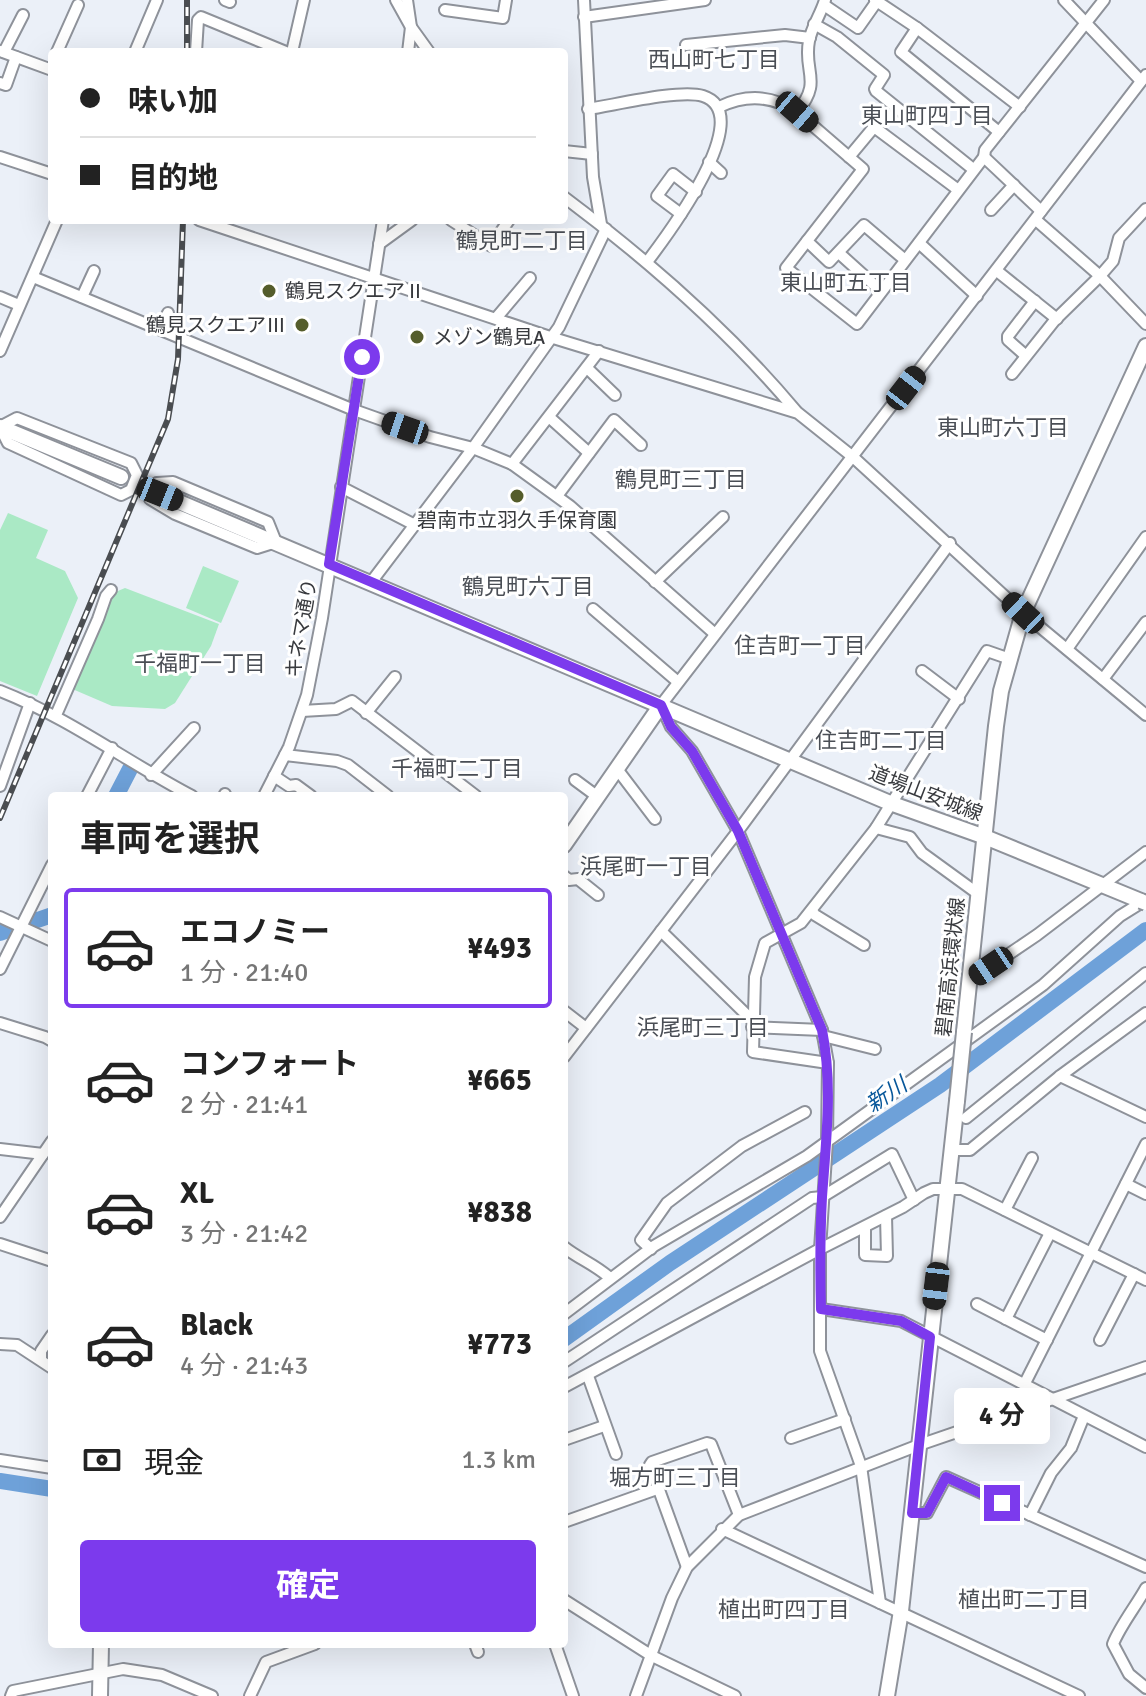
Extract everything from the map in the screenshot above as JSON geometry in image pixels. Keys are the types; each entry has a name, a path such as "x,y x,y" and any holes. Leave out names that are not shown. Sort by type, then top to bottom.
{"main road":[{"name":"道場山安城線","path":"160,494 372,581 890,803 985,837 996,726 1023,613 1146,346"},
{"path":"0,427 121,477"},
{"path":"568,839 661,705"},
{"path":"985,837 1144,901"},
{"name":"碧南高浜環状線","path":"887,1696 901,1611 985,837"},
{"path":"100,1696 101,1648"}],"street":[{"path":"137,48 157,0"},
{"path":"293,48 304,0"},
{"path":"396,0 426,48"},
{"path":"407,0 411,27 408,48"},
{"path":"445,10 503,18 506,0"},
{"path":"372,581 473,448 559,327 603,227 588,109 584,0"},
{"path":"584,17 705,0"},
{"path":"880,1603 861,1466 820,1351 820,1249 828,1063 822,1033 738,831 692,751 671,727 661,705 1144,78 1084,24 1064,0"},
{"path":"719,107 733,100 769,98 797,112 863,169 786,268 857,324 984,157 985,150 1104,0"},
{"path":"797,112 809,95 812,77 807,53 814,24 824,3 858,28 876,1 917,28 1020,107"},
{"path":"59,48 78,5"},
{"path":"23,15 2,52 48,66"},
{"path":"196,48 198,20 201,17 269,48"},
{"path":"814,24 837,37 884,75 876,91 973,169"},
{"path":"917,28 901,52 999,132"},
{"path":"686,45 785,35 810,38"},
{"path":"0,83 6,85 16,57"},
{"path":"588,109 689,94 712,100 719,107 722,127 696,192 647,262"},
{"path":"849,157 874,127 957,189"},
{"path":"568,151 592,154"},
{"path":"0,157 48,173"},
{"path":"984,157 1146,324"},
{"path":"709,162 721,173"},
{"path":"681,214 657,196 673,174 696,192"},
{"path":"991,210 1014,185"},
{"path":"568,200 647,262 766,376 798,413 950,543 1023,613 1146,715"},
{"path":"1012,374 1057,319 1113,261 1119,238 1146,209"},
{"path":"0,351 55,224"},
{"name":"キネマ通り","path":"266,792 285,755 307,695 322,618 382,224"},
{"path":"379,244 406,224"},
{"path":"457,224 491,246 506,224"},
{"path":"230,225 374,278 550,337 798,413"},
{"path":"807,241 829,262 840,254 864,225 905,260"},
{"path":"919,243 977,296"},
{"path":"840,254 881,291"},
{"path":"82,297 94,271"},
{"path":"997,271 1057,319"},
{"path":"33,277 354,410 430,437 473,448 512,464 557,496 715,634"},
{"path":"497,317 530,278"},
{"path":"0,297 19,305"},
{"path":"1025,355 1008,340 1008,336 1035,301"},
{"path":"161,329 168,313"},
{"path":"512,464 599,351"},
{"path":"587,368 615,395"},
{"path":"549,417 589,453"},
{"path":"17,418 131,463 137,475 131,490 121,495 8,443 0,427 17,418"},
{"path":"557,496 614,420 641,445"},
{"path":"173,482 268,522 276,542 257,548 175,514 150,499 157,483 173,482"},
{"path":"341,487 413,524"},
{"path":"655,582 723,517"},
{"path":"1067,649 1146,537"},
{"path":"568,1052 738,831 950,543"},
{"path":"56,715 111,590"},
{"path":"593,609 678,682"},
{"path":"1103,679 1146,622"},
{"path":"828,1063 753,1052 755,977 765,943 797,926 812,911 876,828 987,651 1010,659"},
{"path":"922,671 959,699"},
{"path":"366,713 395,677"},
{"path":"0,691 56,715 151,775 184,792"},
{"path":"302,711 336,709 352,701 471,792"},
{"path":"0,786 30,703"},
{"path":"151,775 194,728"},
{"path":"89,792 112,748"},
{"path":"285,755 348,765 383,792"},
{"path":"617,769 655,819"},
{"path":"274,776 306,792"},
{"path":"575,780 598,797"},
{"path":"876,828 910,837 922,853 977,893"},
{"path":"969,981 1037,935 1146,852"},
{"path":"0,969 48,873"},
{"path":"568,879 578,879 598,895"},
{"path":"568,1311 651,1249 826,1145 1043,985 1120,916 1144,901"},
{"path":"812,911 864,945"},
{"path":"0,917 48,939"},
{"path":"661,931 752,1023 822,1033 875,1049"},
{"path":"966,1118 1146,973"},
{"path":"951,1150 970,1150 1060,1076 1146,1013"},
{"path":"568,1014 586,1028"},
{"path":"0,1023 48,1040"},
{"path":"1060,1076 1146,1117"},
{"path":"651,1249 641,1240 667,1203 742,1146 805,1112"},
{"path":"1025,1383 1146,1144"},
{"path":"0,1217 48,1147"},
{"path":"0,1149 43,1154"},
{"path":"568,1359 812,1198 892,1154 914,1200"},
{"path":"1005,1210 1032,1158"},
{"path":"1126,1184 1146,1194"},
{"path":"568,1385 933,1189 962,1189 1146,1280"},
{"path":"865,1227 865,1255 887,1256 886,1216"},
{"path":"1006,1319 1050,1233"},
{"path":"0,1244 48,1260"},
{"path":"568,1250 610,1278"},
{"path":"1100,1340 1134,1274"},
{"path":"977,1304 1047,1340"},
{"path":"821,1309 901,1321 1146,1447"},
{"path":"41,1359 41,1351 48,1341"},
{"path":"0,1344 17,1345 48,1365"},
{"path":"636,1696 672,1598 687,1567 739,1515 861,1466 1146,1367"},
{"path":"588,1376 616,1454"},
{"path":"1030,1515 1051,1473 1071,1448 1084,1416"},
{"path":"791,1438 845,1419"},
{"path":"568,1439 604,1426"},
{"path":"687,1567 657,1489 650,1465 652,1462 711,1444 739,1515"},
{"path":"0,1460 48,1467"},
{"path":"912,1513 927,1513 946,1477 1146,1567"},
{"path":"568,1521 657,1489"},
{"path":"722,1529 1079,1696"},
{"path":"1146,1588 1113,1644 1129,1674 1146,1688"},
{"path":"568,1603 652,1656 735,1696"},
{"path":"250,1696 266,1662 304,1648"},
{"path":"556,1648 573,1696"},
{"path":"6,1695 123,1669 162,1675 212,1696"}],"green space":[{"path":"8,513 48,530 36,558 65,571 78,598 37,696 0,681 0,530"},
{"path":"203,566 239,581 221,623 186,608"},
{"path":"125,588 219,624 211,646 175,703 165,709 112,706 70,688 113,593"}],"waterway":[{"path":"118,792 130,769"},
{"path":"0,933 48,916"},
{"name":"新川","path":"568,1336 670,1263 940,1085 1146,930"},
{"name":"新川","path":"0,1481 48,1488"}],"tunnel":[{"path":"121,477 160,494"}],"railway":[{"path":"187,0 187,48"},
{"path":"0,818 168,419 178,359 183,224"}],"place":[{"name":"鶴見スクエアⅡ","path":"269,291"},
{"name":"鶴見スクエアⅢ","path":"302,325"},
{"name":"メゾン鶴見A","path":"417,337"},
{"name":"碧南市立羽久手保育園","path":"517,496"}],"district":[{"name":"西山町七丁目","path":"714,59"},
{"name":"東山町四丁目","path":"927,115"},
{"name":"鶴見町二丁目","path":"522,240"},
{"name":"東山町五丁目","path":"846,282"},
{"name":"東山町六丁目","path":"1003,427"},
{"name":"鶴見町三丁目","path":"681,479"},
{"name":"鶴見町六丁目","path":"528,586"},
{"name":"住吉町一丁目","path":"800,645"},
{"name":"千福町一丁目","path":"200,663"},
{"name":"住吉町二丁目","path":"881,740"},
{"name":"千福町二丁目","path":"457,768"},
{"name":"浜尾町一丁目","path":"646,866"},
{"name":"浜尾町三丁目","path":"703,1027"},
{"name":"堀方町三丁目","path":"675,1477"},
{"name":"植出町二丁目","path":"1024,1599"},
{"name":"植出町四丁目","path":"784,1609"}],"route":[{"path":"362,357 329,564 661,705 671,727 692,751 738,831 822,1030 828,1063 820,1249 821,1309 901,1321 930,1337 912,1513 927,1513 946,1477 1002,1503"}]}
